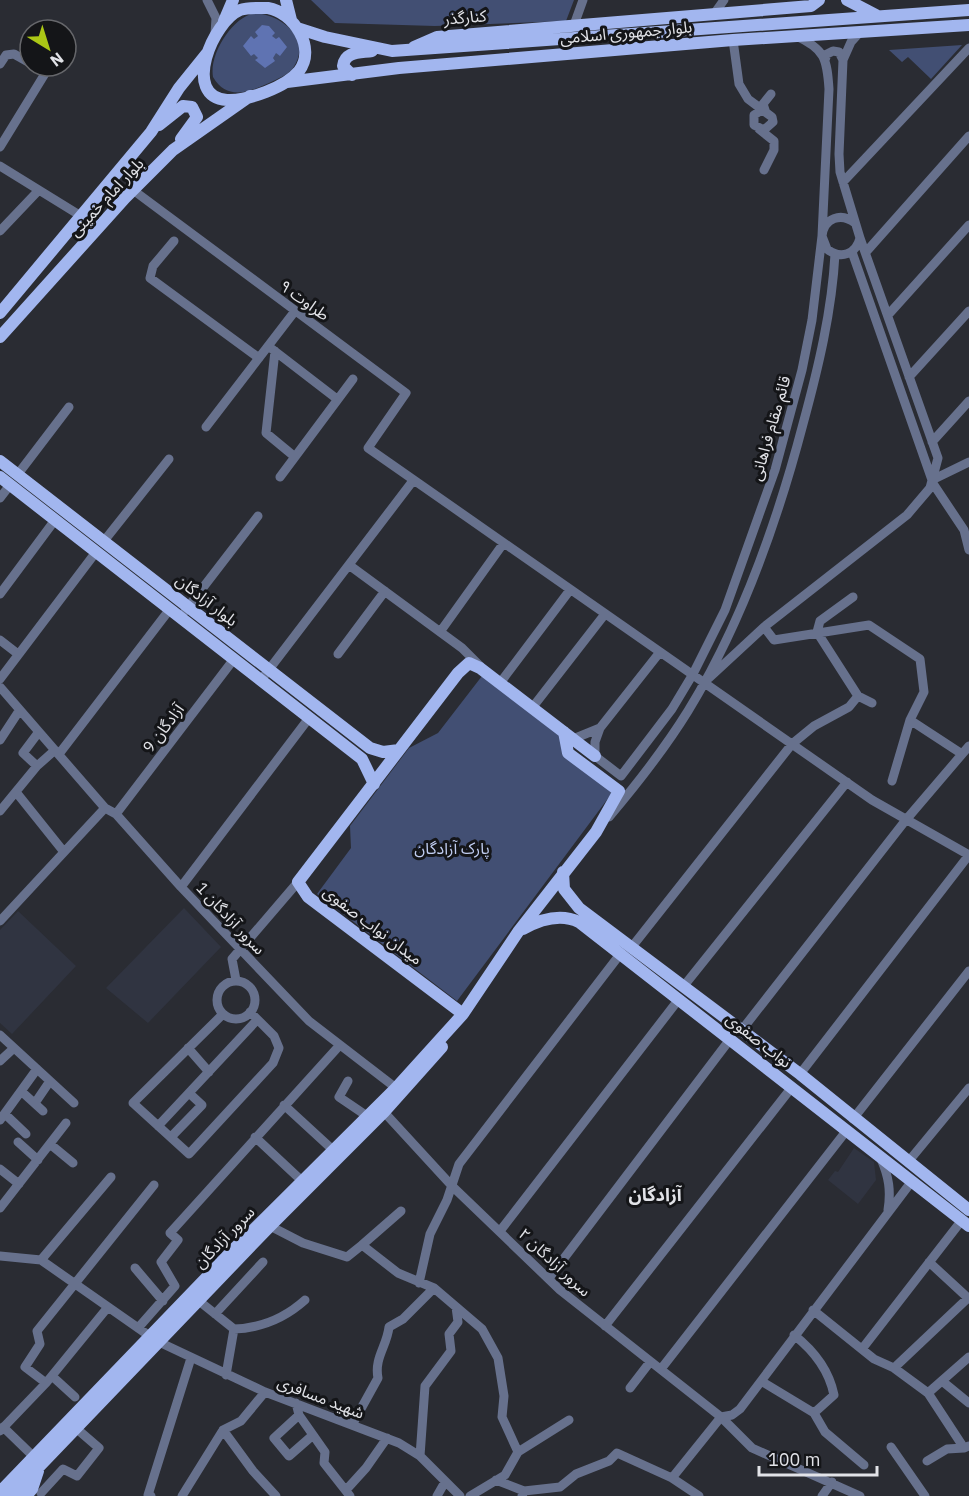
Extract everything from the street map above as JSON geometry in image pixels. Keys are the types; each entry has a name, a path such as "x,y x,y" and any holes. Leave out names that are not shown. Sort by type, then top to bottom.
{"main road":[{"path":"233,0 218,22 203,74 209,90 223,99 235,100 287,82 299,71 303,60 303,40 294,24 286,0"},
{"name":"کنارگذر","path":"408,50 437,37 811,6 819,0"},
{"path":"847,0 877,15"},
{"path":"218,22 250,8 275,9 294,24"},
{"path":"743,26 780,9"},
{"name":"بلوار جمهوری اسلامی","path":"294,24 379,50 408,50 969,10"},
{"name":"بلوار جمهوری اسلامی","path":"287,82 303,78 352,75 399,68 733,40 969,26"},
{"path":"352,75 343,66 348,56 379,50"},
{"name":"بلوار امام خمینی","path":"0,313 151,132 179,88 208,52"},
{"name":"بلوار امام خمینی","path":"0,337 173,150 250,96"},
{"path":"151,132 183,106 192,107 197,112 197,117 173,150"},
{"name":"بلوار آزادگان","path":"0,461 370,748"},
{"path":"5,481 18,474"},
{"name":"بلوار آزادگان","path":"5,481 362,759 374,784"},
{"path":"96,552 104,541"},
{"path":"298,882 458,673 469,663 487,673 595,756"},
{"path":"463,1018 518,932 596,832 619,791 568,753 569,736"},
{"path":"362,759 370,756 370,748 383,752 399,750"},
{"name":"نواب صفوی","path":"563,872 564,889 577,914 736,1035 792,1087 908,1162 967,1218"},
{"name":"میدان نواب صفوی","path":"298,882 308,897 463,1018"},
{"path":"518,932 546,919 577,914"},
{"name":"سرور آزادگان","path":"36,1462 77,1429 155,1339 199,1301 302,1181 463,1018"},
{"name":"سرور آزادگان","path":"10,1489 266,1223 384,1112 463,1018"},
{"name":"نواب صفوی","path":"736,1035 800,1074 879,1156 967,1218"},
{"path":"10,1489 36,1462"}],"street":[{"path":"207,0 218,22"},
{"path":"574,25 583,0"},
{"path":"714,14 724,0"},
{"path":"843,60 851,42 860,32"},
{"path":"794,35 814,45 825,60"},
{"path":"733,40 739,84 748,99 753,120 759,129 774,141 774,150 764,171"},
{"path":"843,182 969,48"},
{"path":"596,832 663,747 705,682 764,627 907,515 928,492 932,481 938,458 843,182 840,163 842,54 836,51 827,54 825,60"},
{"path":"0,64 6,55 14,54 18,56"},
{"name":"قائم مقام فراهانی","path":"595,756 621,776 672,709 693,674 725,610 775,470 802,370 812,320 822,236 829,89 825,60"},
{"path":"0,147 42,78"},
{"path":"763,110 763,104 771,94"},
{"path":"748,99 772,117 773,122 765,130 759,129"},
{"path":"753,120 754,115 763,110"},
{"path":"866,252 969,136"},
{"path":"0,166 81,216"},
{"name":"طراوت ۹","path":"134,190 406,393 368,448 412,482"},
{"path":"0,231 38,191"},
{"path":"855,222 847,218 834,218 826,224 822,236 824,245 835,254 844,255 852,252 861,238"},
{"path":"888,315 969,225"},
{"path":"174,242 153,266 150,278 260,358"},
{"path":"852,252 932,481 966,530 969,550"},
{"name":"قائم مقام فراهانی","path":"705,682 728,637 782,502 817,374 835,254"},
{"path":"867,298 882,295"},
{"path":"909,377 969,310"},
{"path":"206,427 260,358 271,349 295,311"},
{"path":"271,349 337,399"},
{"path":"271,349 266,433 295,457"},
{"path":"280,477 353,379"},
{"path":"932,442 969,401"},
{"path":"18,474 69,407"},
{"path":"104,541 169,459"},
{"path":"932,481 969,462"},
{"path":"0,498 5,481"},
{"path":"261,680 412,482 905,821 969,855 800,1074"},
{"path":"0,811 37,766 57,752 175,613 188,606 258,516"},
{"path":"0,594 55,520"},
{"path":"440,632 503,544"},
{"path":"0,679 96,552"},
{"path":"349,565 462,648 487,673"},
{"path":"500,683 570,590"},
{"path":"338,654 385,591"},
{"path":"853,597 820,621 817,632 858,696 872,703"},
{"path":"532,708 605,614"},
{"path":"764,627 774,640 869,625 920,659 924,692 910,720 892,781"},
{"path":"0,640 18,654"},
{"path":"458,673 464,654 462,648"},
{"path":"595,756 595,742 600,728 660,651"},
{"name":"آزادگان 9","path":"116,814 234,659"},
{"name":"سرور آزادگان 1","path":"0,687 105,808 116,814 181,887 309,1021 396,1088"},
{"path":"419,1283 430,1234 452,1186 459,1164 626,950 792,744 814,726 849,707 858,696"},
{"path":"0,740 19,711"},
{"path":"181,887 309,718"},
{"path":"549,1278 736,1035 905,821 966,750 910,720"},
{"path":"569,736 600,728"},
{"path":"37,766 23,753 38,733"},
{"path":"500,1231 681,993 847,782"},
{"path":"16,792 64,852"},
{"path":"0,921 105,808"},
{"path":"236,980 232,959 298,882"},
{"path":"661,1370 969,971"},
{"path":"158,1126 209,1072 254,1016 255,1001 252,989 243,981 236,980 224,984 217,995 218,1009 222,1014 240,1018 254,1016"},
{"path":"222,1014 133,1104 189,1154 273,1063 279,1048 274,1036 254,1016"},
{"path":"0,1035 74,1103"},
{"path":"138,1328 175,1286 161,1262 178,1240 170,1233 339,1046"},
{"path":"0,1060 14,1048"},
{"path":"188,1048 209,1072"},
{"path":"26,1134 2,1117 37,1069"},
{"path":"35,1103 50,1081"},
{"path":"348,1081 339,1097 367,1116"},
{"path":"605,1326 792,1087"},
{"path":"908,1162 969,1088"},
{"path":"21,1091 43,1111"},
{"path":"171,1137 202,1105 189,1093"},
{"path":"284,1105 333,1150"},
{"name":"سرور آزادگان ۲","path":"384,1112 452,1186 560,1290 721,1417 752,1448 860,1496"},
{"path":"0,1208 66,1123"},
{"path":"255,1137 302,1181"},
{"path":"18,1142 38,1160"},
{"path":"50,1144 72,1163"},
{"path":"879,1156 888,1174 890,1194 887,1212"},
{"path":"0,1169 19,1184"},
{"path":"0,1256 40,1260 111,1177"},
{"path":"672,1478 721,1417 732,1415 740,1409 912,1181"},
{"path":"75,1397 49,1379 25,1367 40,1344 37,1331 154,1185"},
{"path":"266,1223 303,1243 347,1257 401,1211"},
{"path":"862,1349 929,1262 967,1218"},
{"path":"362,1245 398,1273 434,1288 482,1329 498,1358 504,1396 502,1417 518,1452"},
{"name":"شهید مسافری","path":"40,1260 138,1328 191,1358 266,1392 387,1437 420,1456 460,1496"},
{"path":"215,1314 263,1262"},
{"path":"894,1368 968,1298 929,1262"},
{"path":"135,1268 163,1300"},
{"path":"352,1425 378,1378 376,1367 382,1346 388,1338 389,1327 403,1319 434,1288"},
{"path":"199,1301 234,1329 253,1329 279,1318 305,1300"},
{"path":"41,1494 36,1462 2,1429 49,1379 108,1307"},
{"path":"420,1456 425,1386 452,1352 449,1334 458,1322 456,1307"},
{"path":"813,1310 874,1359 894,1368 928,1393 966,1447 947,1449 927,1461"},
{"path":"226,1375 234,1329"},
{"path":"794,1335 808,1347 831,1380 834,1395 814,1413"},
{"path":"928,1393 969,1357"},
{"path":"151,1496 148,1495 191,1358"},
{"path":"630,1388 650,1362"},
{"path":"761,1381 814,1413 825,1432 864,1465"},
{"path":"942,1381 969,1403"},
{"path":"182,1496 223,1430 240,1421 266,1392"},
{"path":"296,1403 299,1415 325,1452 324,1463 348,1493 387,1437"},
{"path":"299,1415 273,1438 289,1456 313,1435"},
{"path":"470,1496 505,1475 518,1452 569,1420"},
{"path":"41,1494 63,1469 77,1476 99,1448 77,1429"},
{"path":"223,1430 259,1479 276,1496"},
{"path":"891,1447 925,1496"},
{"path":"496,1480 523,1493 560,1487 576,1473 609,1461 617,1453 672,1478 699,1496"},
{"path":"437,1496 445,1482"},
{"path":"822,1496 832,1482"}],"shaded area":[{"path":"262,25 269,26 275,33 272,36 276,39 279,37 287,47 280,56 276,53 273,58 275,61 265,68 255,60 258,58 254,54 251,56 243,46 251,36 254,39 258,36 255,32"},
{"path":"184,908 221,947 148,1023 106,988"},
{"path":"18,911 76,966 12,1034 0,1023 0,930"},
{"path":"854,1148 874,1162 876,1180 858,1204 828,1180 835,1171 838,1172"}],"green space":[{"path":"311,0 574,0 566,21 435,26 335,23"},
{"path":"254,13 274,18 291,30 297,38 298,57 293,68 282,77 254,89 232,92 219,85 213,77 215,58 218,48 230,29 246,16"},
{"path":"962,45 931,79 908,57 902,62 889,50"},
{"name":"پارک آزادگان","path":"482,676 559,735 612,793 457,1001 317,894 351,848 350,826 409,748 438,733"}],"district":[{"name":"آزادگان","path":"655,1194"}]}
